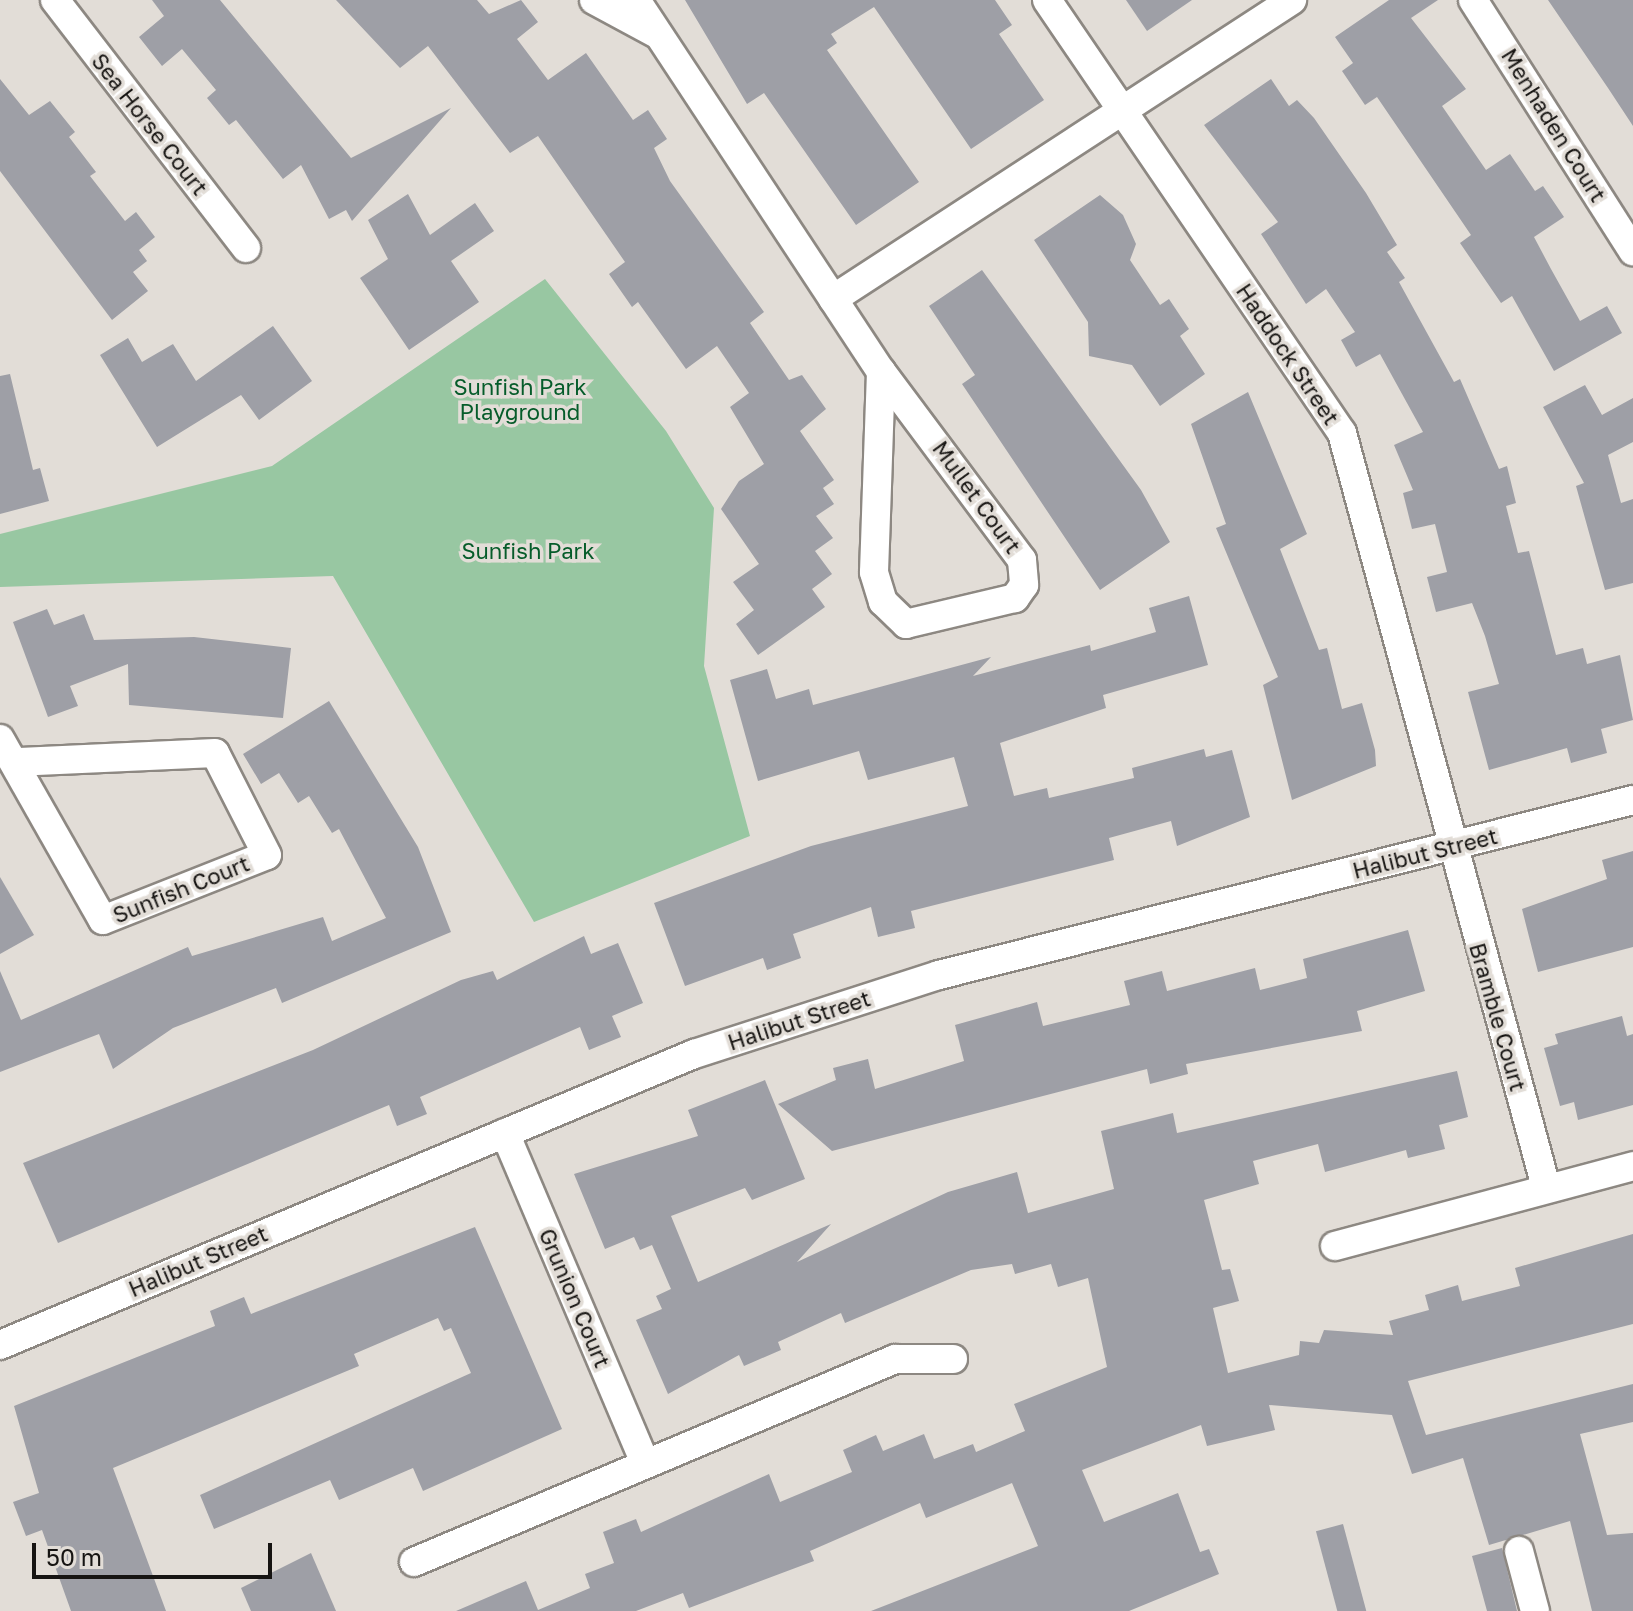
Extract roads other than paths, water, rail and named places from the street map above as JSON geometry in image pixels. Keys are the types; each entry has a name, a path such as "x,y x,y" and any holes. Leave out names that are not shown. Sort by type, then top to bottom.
{"street":[{"name":"Sea Horse Court","path":"55,0 246,248"},
{"name":"Mullet Court","path":"594,0 659,35"},
{"name":"Mullet Court","path":"636,0 881,371 1022,560 1024,585 1015,598 906,624 883,602 874,572 881,371"},
{"name":"Haddock Street","path":"1047,0 1342,433 1450,847"},
{"path":"833,299 1292,0"},
{"name":"Menhaden Court","path":"1473,0 1633,251"},
{"name":"Sunfish Court","path":"7,750 215,753 267,855 103,920 7,750"},
{"name":"Halibut Street","path":"0,1345 694,1054 939,975 1633,800"},
{"name":"Bramble Court","path":"1450,847 1546,1187"},
{"name":"Grunion Court","path":"505,1133 645,1463"},
{"path":"1335,1246 1633,1166"},
{"path":"414,1562 895,1359 953,1359"},
{"path":"1519,1551 1535,1611"}],"park label":[{"name":"Sunfish Park Playground","path":"520,398"},
{"name":"Sunfish Park","path":"528,551"}]}
